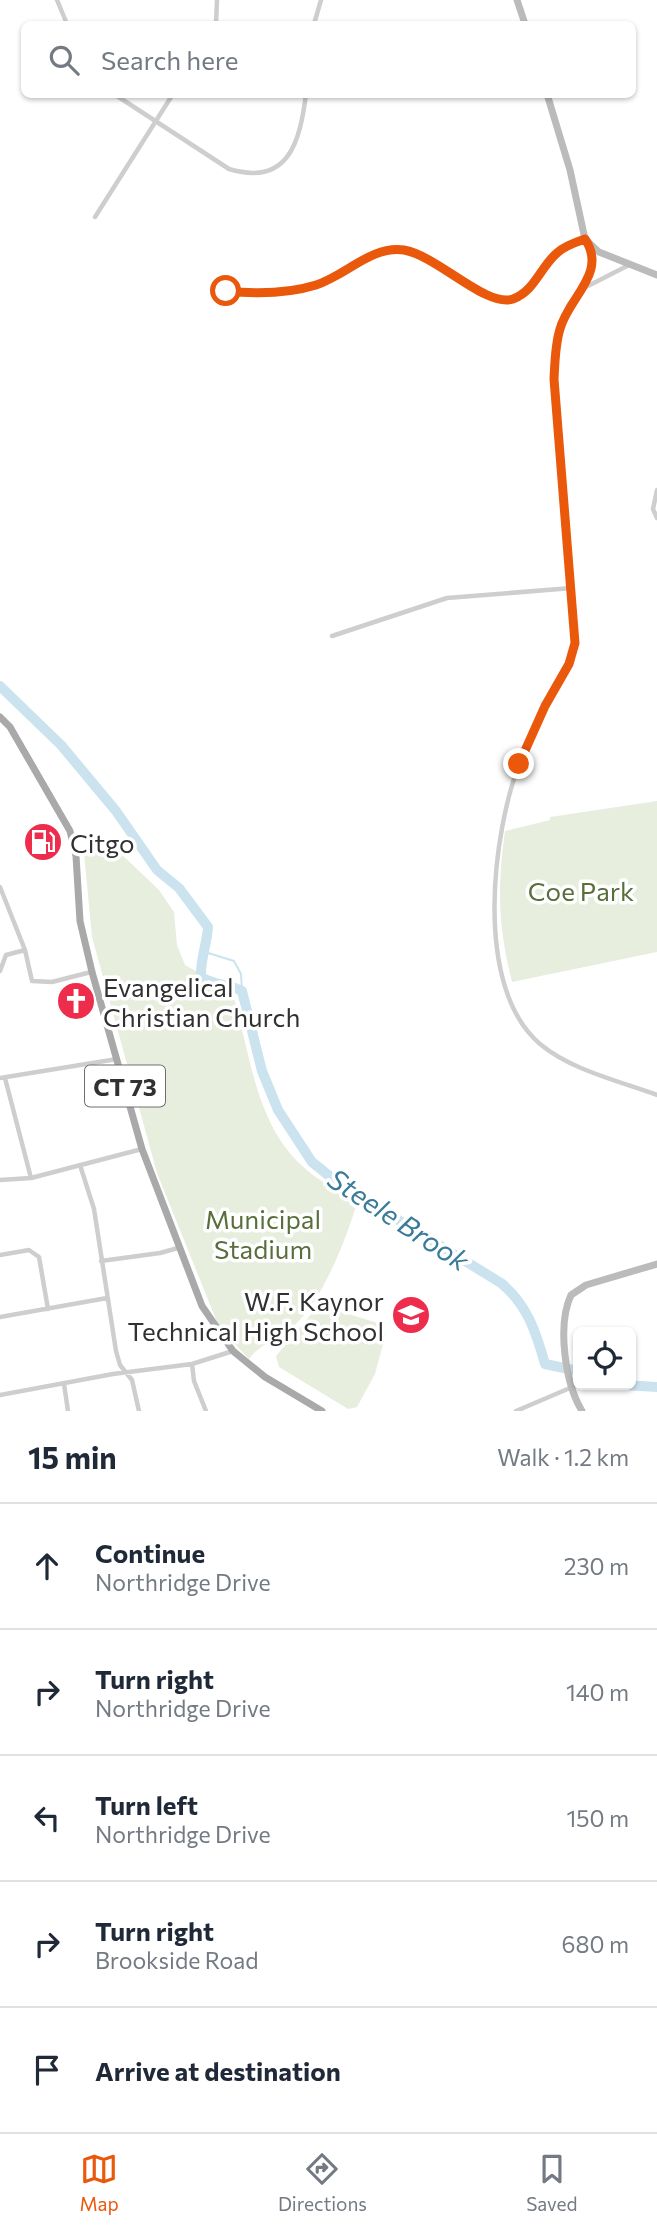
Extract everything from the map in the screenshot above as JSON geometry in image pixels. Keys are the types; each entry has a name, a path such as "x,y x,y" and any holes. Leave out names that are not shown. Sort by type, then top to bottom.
{"main road":[{"name":"CT 73","path":"0,717 10,727 70,831 76,856 80,921 92,972 142,1149 202,1306 233,1351 265,1377 322,1411"}],"street":[{"path":"57,0 66,21"},
{"path":"216,21 217,0"},
{"path":"315,21 321,0"},
{"path":"517,0 524,21"},
{"path":"120,98 229,169 250,174 271,169 293,150 301,132 305,98"},
{"path":"95,217 171,98"},
{"path":"548,98 570,170 576,207 588,242 591,265 586,287"},
{"path":"226,291 272,293 313,286 337,278 370,256 401,250 434,261 488,297 501,301 524,293 557,253 588,242 629,265 657,275"},
{"path":"629,265 586,287 569,304 555,351 554,379 575,621 572,654 519,764 494,873 497,942 510,999 517,1017 540,1044 558,1056 657,1095"},
{"path":"657,490 653,509 657,518"},
{"path":"332,636 447,598 572,588"},
{"path":"0,887 25,950 32,981 52,982 92,972"},
{"path":"0,971 6,955 25,950"},
{"path":"31,1178 3,1078 118,1059"},
{"path":"0,1181 31,1178 142,1149"},
{"path":"80,1165 94,1209 116,1351 125,1372 132,1380 139,1411"},
{"path":"101,1261 178,1248"},
{"path":"0,1255 33,1252 39,1256 48,1309"},
{"path":"582,1411 569,1384 565,1322 571,1294 586,1285 657,1264"},
{"path":"0,1317 107,1298"},
{"path":"0,1395 125,1372 192,1364 233,1351"},
{"path":"192,1364 194,1381 206,1411"},
{"path":"64,1384 68,1411"},
{"path":"516,1411 569,1384"}],"green space":[{"name":"Coe Park","path":"657,801 657,952 512,982 500,907 505,831 550,820 550,817"},
{"name":"Municipal Stadium","path":"116,849 159,890 174,912 177,945 185,965 232,991 257,1088 276,1133 290,1153 308,1171 357,1203 347,1234 316,1298 296,1324 249,1359 219,1327 157,1173 92,937 84,853"},
{"path":"319,1305 381,1324 386,1333 375,1374 357,1407 348,1409 279,1367 276,1356"}],"waterway":[{"name":"Steele Brook","path":"0,686 61,745 116,811 157,870 179,888 208,927 201,977 242,991 262,1071 278,1110 312,1162 338,1183 501,1283 524,1309 545,1364 573,1370"},
{"name":"Steele Brook","path":"205,952 234,961 241,974 242,991"},
{"name":"Steele Brook","path":"636,1386 657,1387"}],"place":[{"name":"Citgo","path":"43,842"},
{"name":"Evangelical Christian Church","path":"76,1001"},
{"name":"W.F. Kaynor Technical High School","path":"411,1315"}],"route":[{"path":"226,291 272,293 313,286 337,278 370,256 401,250 434,261 488,297 501,301 524,293 557,253 585,239 590,245 591,265 586,287 569,304 559,329 555,351 554,379 575,643 569,664 531,733 519,764"}]}
